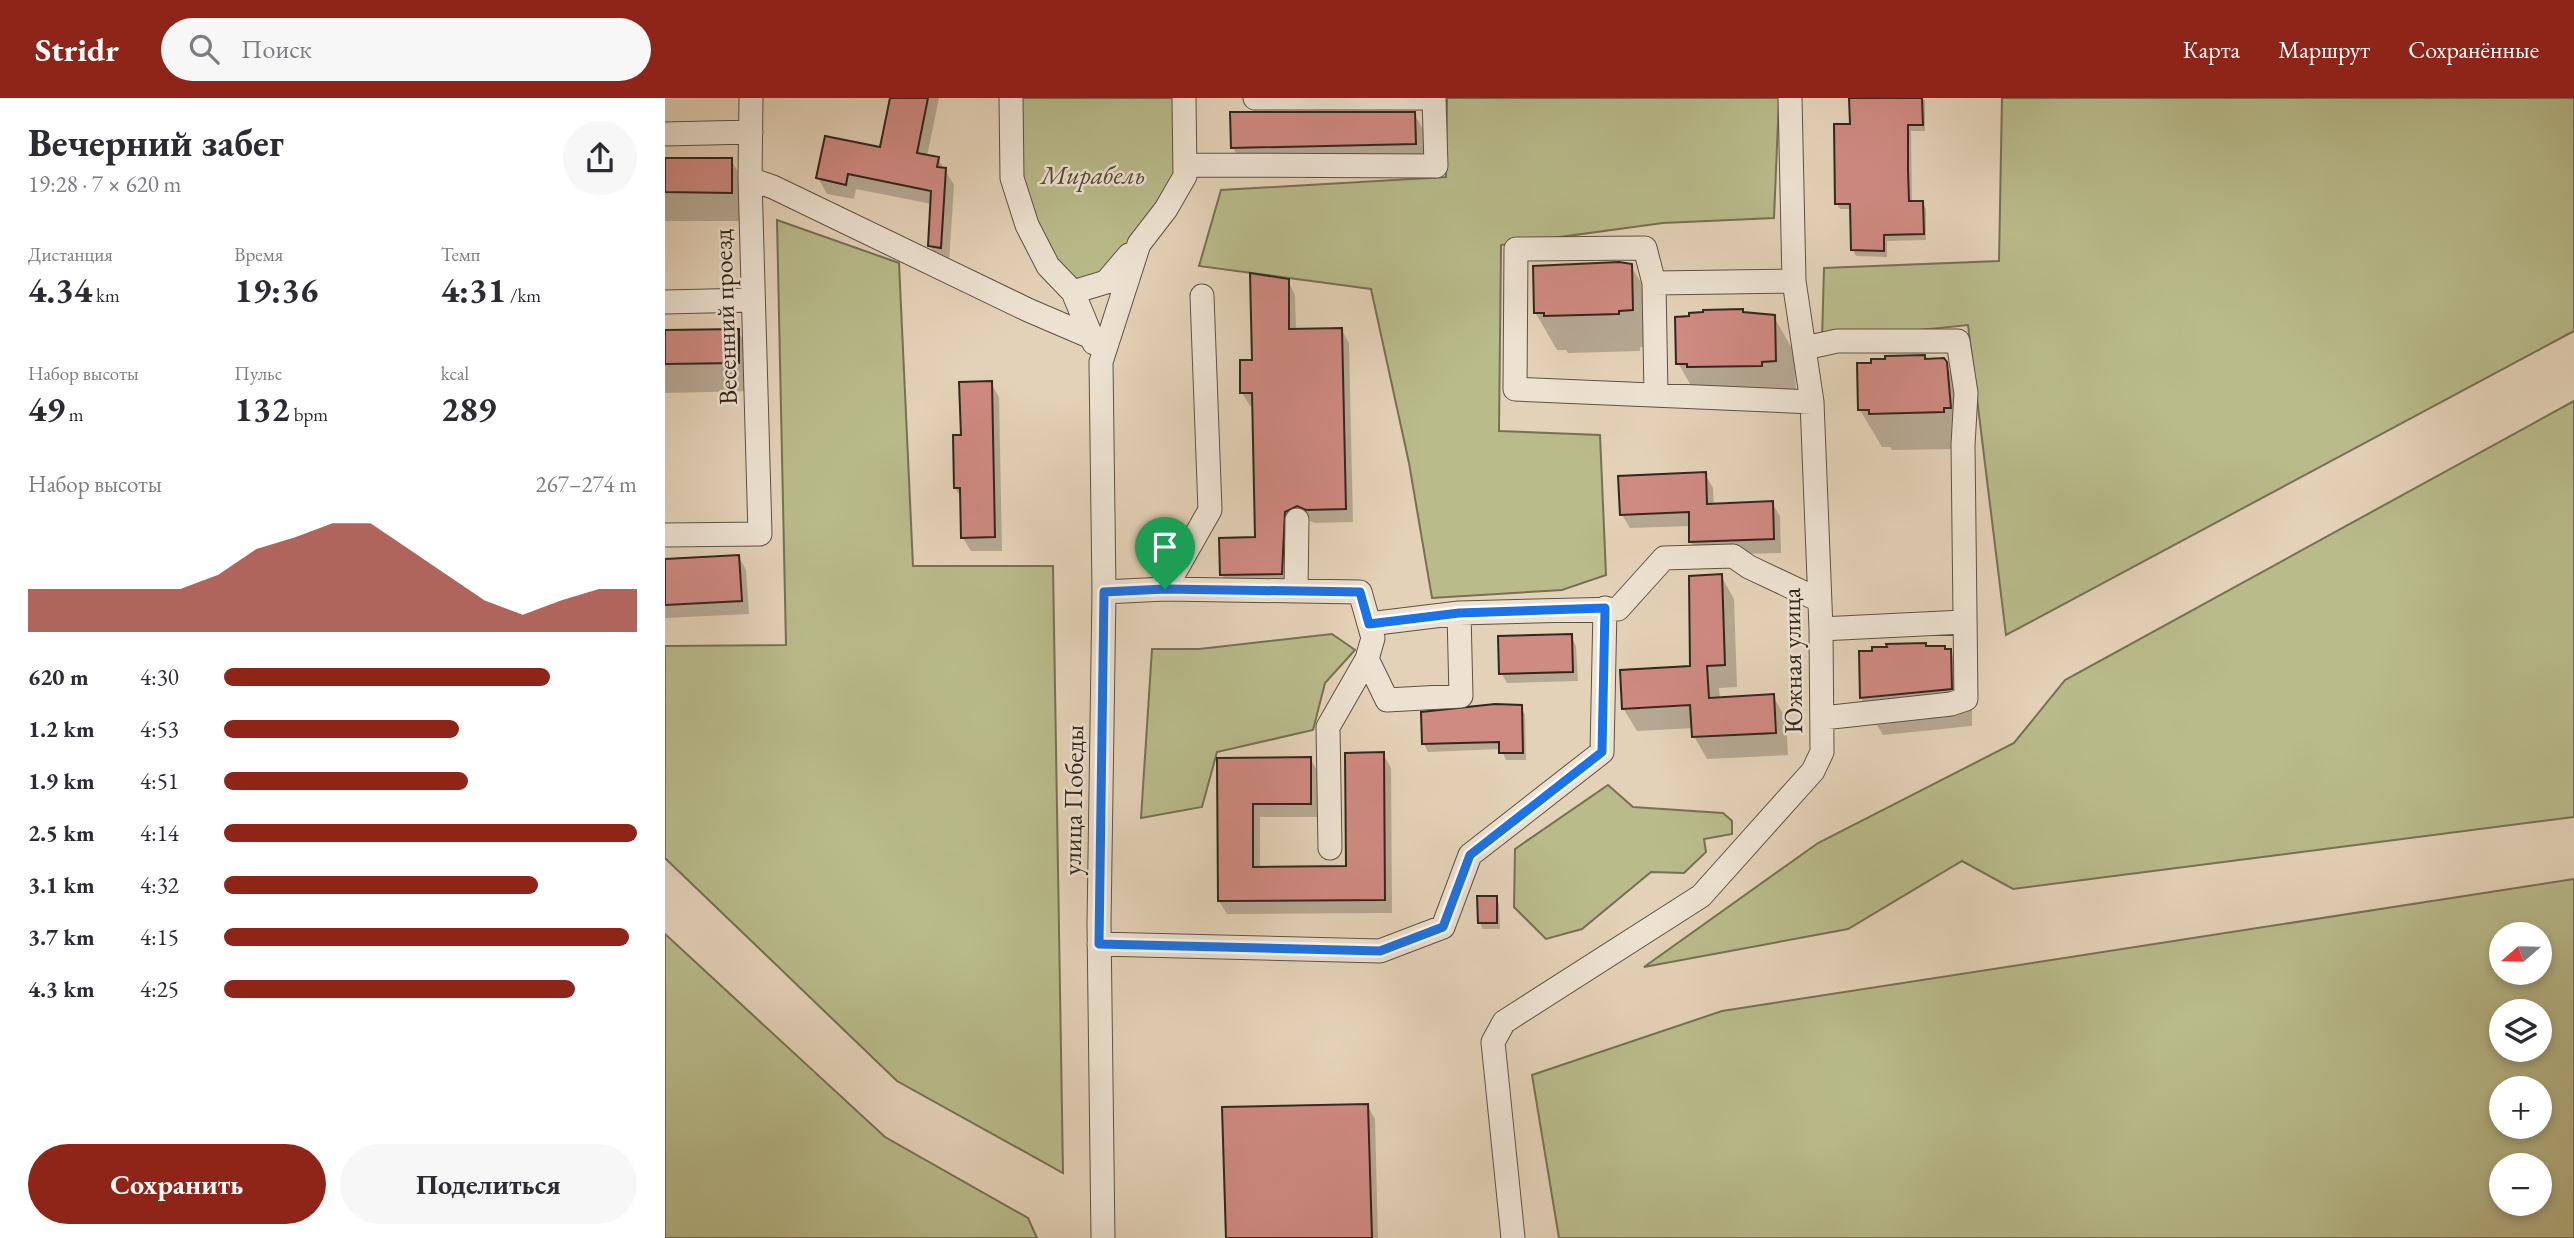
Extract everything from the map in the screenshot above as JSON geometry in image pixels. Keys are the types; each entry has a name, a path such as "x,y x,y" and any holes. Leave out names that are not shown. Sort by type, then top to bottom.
{"street":[{"name":"Весенний проезд","path":"665,535 760,534 750,179 751,98"},
{"name":"улица Победы","path":"1011,98 1012,178 1027,225 1048,266 1073,292 1101,362"},
{"name":"улица Победы","path":"1103,1238 1099,944 1104,592 1101,362 1139,244 1166,209 1185,176 1184,98"},
{"path":"1185,165 1436,166 1434,98 1255,98"},
{"name":"Южная улица","path":"1513,1238 1494,1069 1493,1042 1504,1022 1701,896 1741,856 1813,771 1822,752 1821,629 1812,402 1794,281 1790,98"},
{"path":"665,134 751,132"},
{"path":"750,179 773,187 1028,310 1091,337"},
{"path":"1073,292 1106,282 1139,244"},
{"path":"1657,395 1654,283 1644,248 1516,249 1515,389 1812,402"},
{"path":"1654,283 1794,281"},
{"path":"1165,589 1210,510 1202,296"},
{"path":"665,303 753,300"},
{"path":"1805,348 1837,341 1958,341 1966,393 1963,622 1966,699 1951,704 1823,718"},
{"path":"1296,591 1297,520"},
{"path":"1369,624 1459,613 1618,609 1664,558 1733,556 1749,567 1819,600"},
{"path":"1104,592 1165,589 1360,592 1373,638 1367,659 1328,727 1330,848"},
{"path":"1099,944 1380,951 1443,927 1470,855 1602,752 1605,608"},
{"path":"1367,659 1387,700 1461,696 1459,613"},
{"path":"1821,629 1963,622"}],"green space":[{"name":"Мирабель","path":"1011,98 1184,98 1185,176 1139,244 1073,292 1027,225"},
{"path":"1447,98 1779,98 1774,218 1663,223 1501,245 1499,431 1600,435 1606,575 1562,590 1432,598 1409,463 1371,289 1199,266 1221,190 1446,177"},
{"path":"2002,98 2574,98 2574,331 2006,635 1968,325 1822,340 1824,268 1999,261"},
{"path":"777,220 899,263 913,566 1053,566 1063,1173 897,1081 665,858 665,646 786,645"},
{"path":"2574,401 2574,817 2013,889 1962,861 1848,929 1644,967 1818,843 2014,743 2065,680"},
{"path":"1332,634 1355,650 1325,683 1313,730 1217,752 1202,807 1141,818 1152,649 1199,649"},
{"path":"1608,785 1633,807 1723,813 1732,821 1732,834 1704,839 1706,852 1684,873 1651,872 1582,929 1546,939 1514,907 1515,849"},
{"path":"2574,879 2574,1238 1559,1238 1532,1075 1722,1011"},
{"path":"665,934 885,1137 1028,1218 1037,1238 665,1238"}],"building":[{"path":"890,98 928,98 917,153 939,157 937,167 946,168 941,248 928,246 931,191 848,174 846,185 816,178 825,136 880,147"},
{"path":"1849,98 1922,98 1923,125 1908,125 1908,170 1909,201 1923,201 1924,234 1884,235 1884,251 1851,250 1850,204 1835,204 1834,124 1850,124"},
{"path":"1230,112 1415,112 1416,144 1231,148"},
{"path":"665,158 732,158 732,193 665,192"},
{"path":"1619,262 1632,264 1633,310 1619,311 1619,314 1544,316 1544,313 1534,313 1533,266"},
{"path":"1250,273 1289,279 1289,329 1342,328 1346,509 1306,510 1297,506 1285,512 1282,574 1220,575 1219,538 1255,537 1252,393 1240,393 1240,360 1252,360"},
{"path":"1743,309 1743,312 1775,315 1776,361 1762,362 1762,366 1687,367 1687,364 1676,364 1675,317 1689,316 1689,313 1703,310"},
{"path":"739,329 739,363 665,364 665,330"},
{"path":"1925,355 1925,359 1944,358 1947,362 1951,408 1944,408 1944,412 1869,414 1869,410 1858,410 1857,363 1871,363 1871,359 1885,359 1885,356"},
{"path":"992,381 995,537 961,538 960,488 954,488 953,435 961,435 959,382"},
{"path":"1706,472 1707,504 1773,501 1774,539 1689,542 1689,512 1620,515 1618,476"},
{"path":"739,555 742,601 665,605 665,559"},
{"path":"1722,574 1725,665 1707,666 1709,698 1774,694 1776,733 1692,737 1690,705 1622,709 1620,670 1690,666 1689,576"},
{"path":"1572,634 1573,672 1499,674 1498,636"},
{"path":"1926,643 1926,646 1945,646 1945,649 1951,649 1952,689 1860,698 1859,651 1872,651 1872,647 1887,647 1886,644"},
{"path":"1495,704 1522,705 1523,753 1499,753 1499,742 1422,744 1421,712"},
{"path":"1384,752 1385,900 1218,901 1217,758 1311,757 1311,804 1253,804 1253,867 1346,866 1345,753"},
{"path":"1477,896 1497,896 1497,923 1478,923"},
{"path":"1368,1104 1372,1238 1226,1238 1222,1107"}],"route":[{"path":"1165,589 1360,592 1369,624 1459,613 1605,608 1602,752 1470,855 1443,927 1380,951 1334,952 1099,944 1104,592 1165,589"}]}
